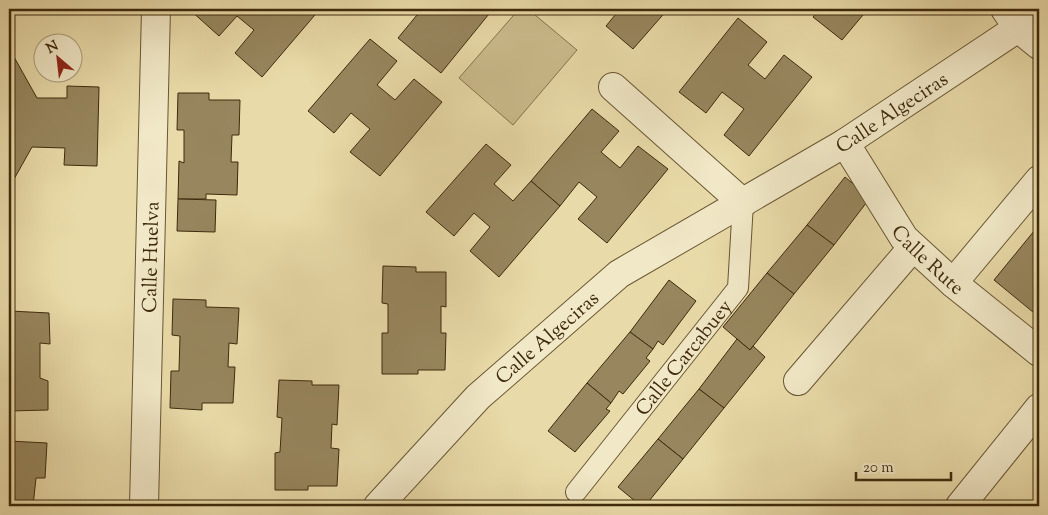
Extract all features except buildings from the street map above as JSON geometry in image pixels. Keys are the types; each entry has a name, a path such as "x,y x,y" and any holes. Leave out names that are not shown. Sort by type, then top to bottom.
{"street":[{"name":"Calle Huelva","path":"144,506 156,9"},
{"path":"1021,18 1039,45"},
{"name":"Calle Algeciras","path":"378,506 478,397 619,274 844,143 1021,18"},
{"path":"613,87 742,203"},
{"name":"Calle Rute","path":"844,143 904,238 953,283 1039,352"},
{"path":"953,283 1039,180"},
{"name":"Calle Carcabuey","path":"576,492 738,288 742,203"},
{"path":"798,381 913,247"},
{"path":"960,506 1039,408"}],"shaded area":[{"path":"519,9 528,9 577,50 513,125 459,78"}]}
